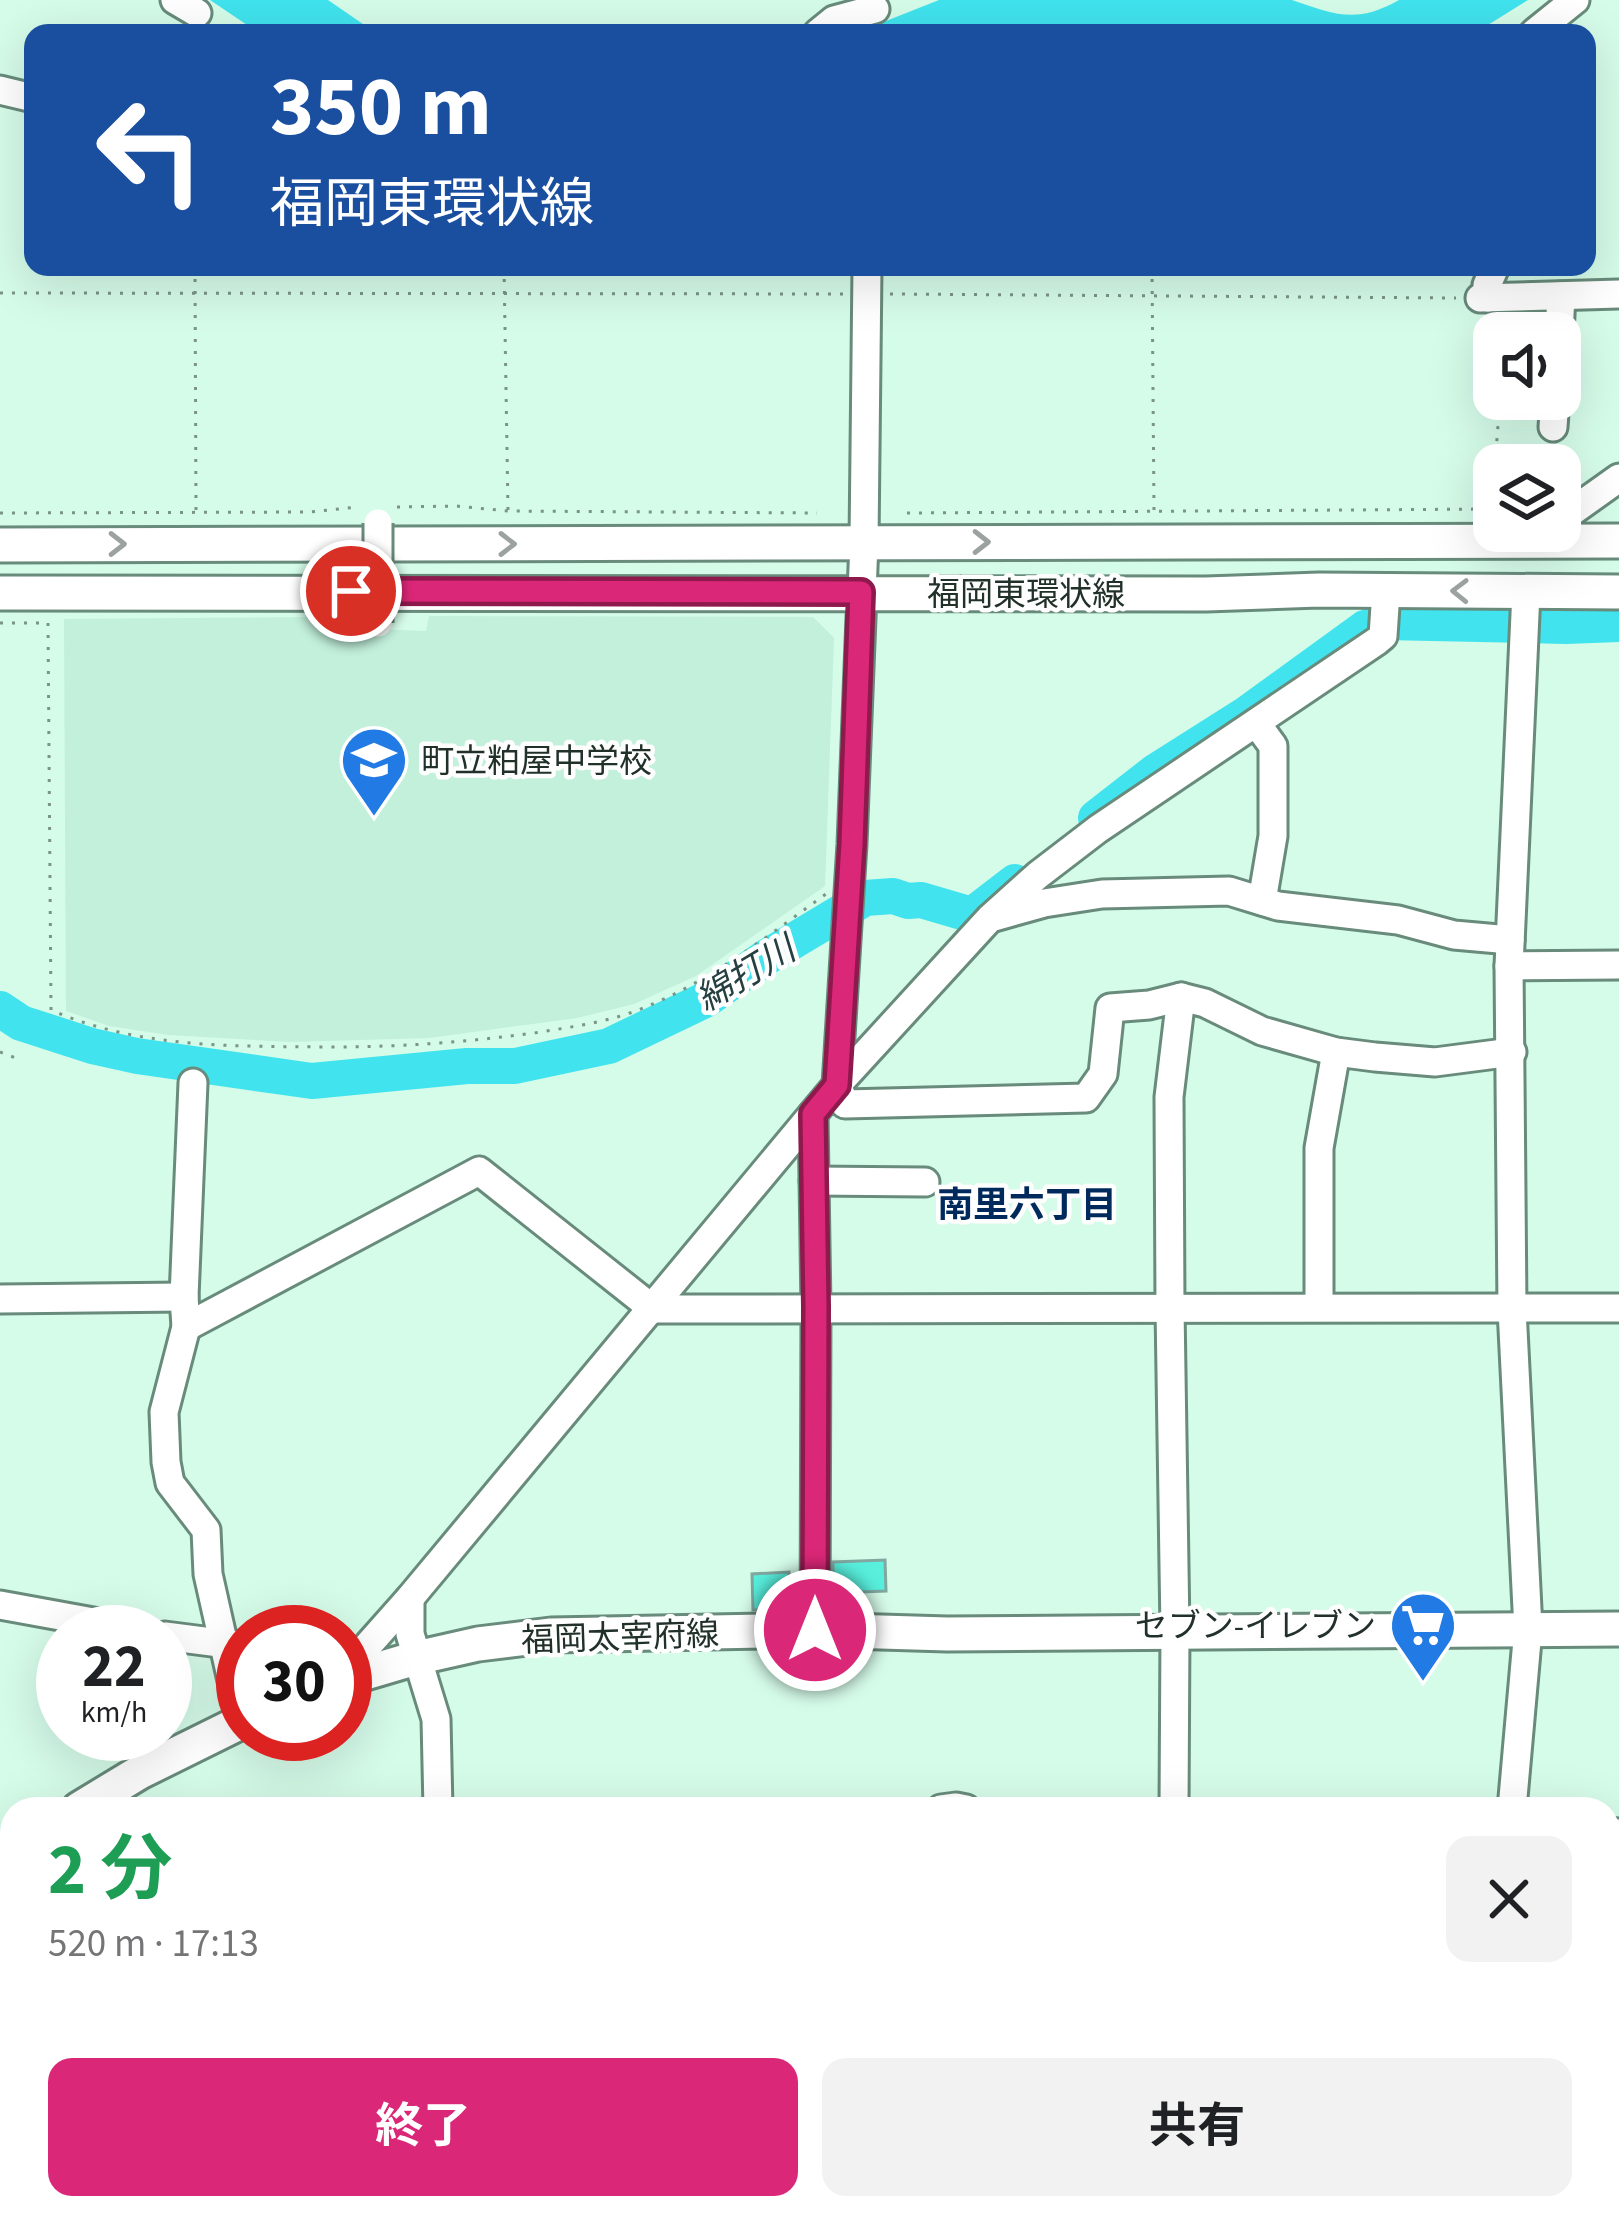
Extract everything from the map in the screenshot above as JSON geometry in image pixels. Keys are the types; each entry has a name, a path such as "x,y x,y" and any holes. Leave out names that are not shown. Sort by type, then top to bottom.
{"main road":[{"name":"福岡東環状線","path":"0,545 1619,541"},
{"name":"福岡東環状線","path":"0,593 1206,594 1319,590 1384,613 1525,614 1619,592"},
{"name":"福岡太宰府線","path":"372,1663 551,1635 1619,1629"},
{"path":"99,1797 216,1734"}],"street":[{"path":"1545,24 1575,0"},
{"path":"829,24 875,14"},
{"path":"1490,276 1484,298 1619,294"},
{"path":"866,281 864,542 837,1085 845,1104 1086,1098 1103,1074 1110,1008 1181,998 1336,1052 1435,1062 1512,1052"},
{"path":"1560,312 1561,296"},
{"path":"1581,505 1619,478"},
{"path":"377,512 378,623"},
{"path":"372,1640 837,1085 990,918 1098,829 1257,724 1384,613"},
{"path":"1513,1797 1528,1629 1512,1309 1509,953 1525,614"},
{"path":"1257,724 1273,746 1273,836 1262,901"},
{"path":"990,918 1102,894 1229,891 1278,906 1398,920 1509,953 1619,964"},
{"path":"1174,1797 1169,1096 1181,998"},
{"path":"1319,1306 1319,1148 1336,1052"},
{"path":"193,1083 186,1327 164,1412 166,1462 170,1484 206,1530 208,1574 219,1605"},
{"path":"813,1114 815,1630"},
{"path":"186,1327 479,1171 653,1309 1619,1308"},
{"path":"814,1181 925,1182"},
{"path":"0,1299 184,1297"},
{"path":"410,1598 410,1634 436,1719 438,1797"},
{"path":"0,1605 36,1612"}],"path":[{"path":"195,276 196,512"},
{"path":"505,276 508,511"},
{"path":"1153,276 1154,512"},
{"path":"0,293 506,293 866,281 1153,296 1484,298"},
{"path":"0,513 377,512 456,506 508,511 817,513"},
{"path":"908,513 1473,509"},
{"path":"0,623 49,623 51,1010 80,1023 168,1042 234,1047 412,1047 591,1024 647,1006 696,981 835,889 849,891"},
{"path":"0,1052 21,1060"}],"shaded area":[{"path":"429,616 813,617 834,638 825,886 696,976 634,1004 577,1018 429,1038 290,1042 168,1035 109,1026 66,1011 64,619 323,617 323,627 426,631"}],"water":[{"path":"210,0 328,0 363,24 246,24"},
{"path":"939,0 1292,0 1358,15 1399,0 1528,0 1489,24 876,24"}],"building":[{"path":"885,1560 886,1591 833,1593 833,1562"},
{"path":"789,1572 790,1609 753,1610 752,1574"}],"waterway":[{"name":"綿打川","path":"1096,818 1365,628 1385,622 1619,624"},
{"name":"綿打川","path":"0,1009 21,1023 92,1046 312,1081 515,1066 609,1046 707,999 865,898 921,900 972,915 1015,882"}],"place":[{"name":"町立粕屋中学校","path":"374,819"},
{"name":"セブン-イレブン","path":"1423,1684"}],"district":[{"name":"南里六丁目","path":"1027,1204"}],"route":[{"path":"351,591 861,592 837,1085 813,1114 815,1630"}]}
